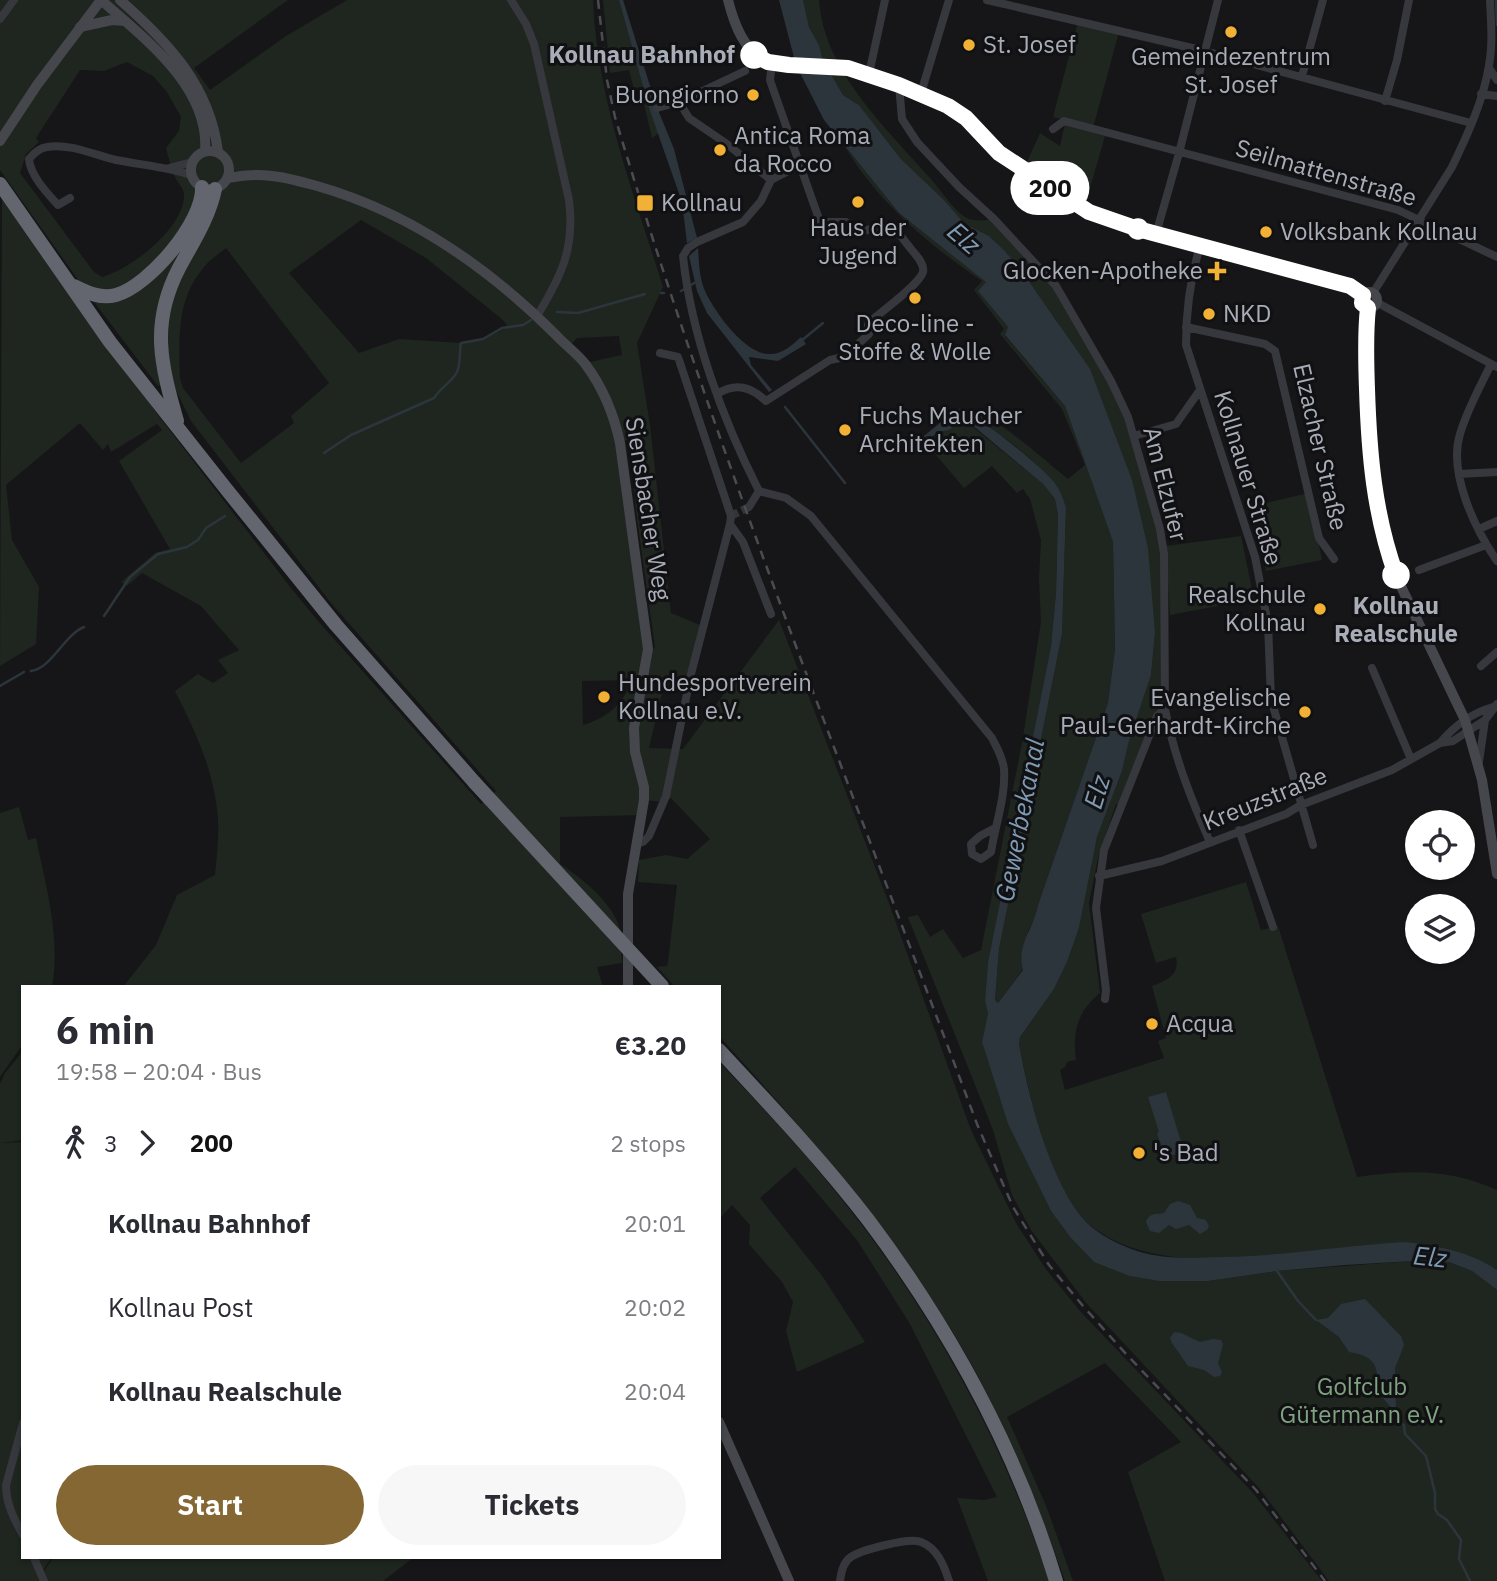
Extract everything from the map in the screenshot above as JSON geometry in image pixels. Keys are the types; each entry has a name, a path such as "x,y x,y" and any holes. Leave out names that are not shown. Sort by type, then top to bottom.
{"highway":[{"path":"72,285 93,295 109,296 135,285 175,248 208,188"},
{"path":"180,429 164,377 161,358 162,316 167,294 205,220 208,188"},
{"path":"4,189 110,342 328,615 475,783 660,985"},
{"path":"721,1052 846,1192 919,1294 970,1378 997,1431 1029,1505 1056,1581"}],"street":[{"path":"0,19 15,0"},
{"path":"0,141 55,60 102,0 172,67 194,101 205,139 205,151"},
{"path":"120,0 165,44 193,81 211,114 218,152"},
{"path":"510,0 526,24 538,60 572,222 571,243 557,283 537,316"},
{"path":"728,0 740,36 754,55 772,63 848,68 920,93 966,118 999,153 1089,212 1156,234 1350,286 1494,366 1459,435 1455,458 1479,529 1497,561"},
{"path":"869,74 885,0"},
{"path":"920,93 949,0"},
{"path":"987,0 1205,51 1471,123"},
{"path":"1156,234 1218,0"},
{"path":"1302,76 1323,0"},
{"path":"1385,101 1397,60 1409,0"},
{"path":"1490,0 1489,68 1471,123 1452,167 1370,299 1366,346 1368,426 1377,511 1397,578 1466,726 1479,766 1497,874"},
{"path":"80,27 112,20 125,21"},
{"path":"717,394 727,387 747,388 754,390 766,401 830,360 844,357 869,334 868,325 871,321 923,273 918,257 889,225 858,232 846,222 821,222 772,86 772,63"},
{"path":"1489,68 1497,79"},
{"path":"657,108 679,102 691,94 745,71"},
{"name":"Am Elzufer","path":"899,85 902,119 917,142 1056,286 1111,381 1128,417 1160,529 1164,554 1165,709 1169,733 1188,794 1210,842"},
{"path":"1481,94 1497,96"},
{"path":"679,102 689,118 727,144 771,180"},
{"name":"Seilmattenstraße","path":"1052,129 1064,121 1385,206 1419,219 1497,257"},
{"path":"70,198 58,205 48,194 29,166 29,159 34,153 49,146 60,146 191,175"},
{"path":"169,168 192,162 205,151 218,152 229,166 228,178 221,186 208,188 194,181 191,175 192,162"},
{"path":"800,165 771,180 761,201 743,222 697,242 688,248 683,256 696,322 717,394 742,458 759,491 786,498 811,516 992,738 1001,756 1004,771 995,828"},
{"name":"Siensbacher Weg","path":"229,166 254,175 298,181 334,191 392,214 433,236 472,262 537,316 585,363 611,410 618,434 648,649 634,728 635,752 644,787 644,800 628,894 628,985"},
{"name":"Siensbacher Weg","path":"228,178 254,175"},
{"name":"Kollnauer Straße","path":"1200,246 1193,268 1186,312 1186,345 1255,557 1268,624 1271,699 1313,845"},
{"name":"Elzacher Straße","path":"1186,327 1265,344 1275,351 1319,538 1334,559"},
{"path":"636,844 643,842 653,828 672,773 691,674 731,516 678,357 660,353"},
{"path":"1134,436 1176,424 1200,390"},
{"path":"1459,474 1497,472"},
{"path":"749,507 759,491"},
{"path":"1479,529 1497,521"},
{"path":"730,524 743,542 771,614"},
{"path":"1419,569 1486,545"},
{"path":"1481,666 1497,652"},
{"path":"1372,668 1412,760"},
{"path":"1466,726 1479,711 1495,705"},
{"path":"1479,766 1485,720 1495,705"},
{"path":"1105,999 1096,908 1104,850 1157,716 1165,709"},
{"path":"1466,726 1485,720"},
{"name":"Kreuzstraße","path":"1099,876 1162,861 1286,814 1301,805 1392,770 1440,743 1453,741 1466,726"},
{"path":"1239,830 1273,927"},
{"path":"721,1427 789,1581"},
{"path":"21,1430 6,1485 7,1501 21,1531"},
{"path":"840,1578 844,1565 851,1557 897,1542 913,1540 930,1548 940,1558 949,1581"},
{"path":"34,1559 44,1581"}],"green space":[{"path":"0,0 288,0 194,68 210,90 286,36 347,0 593,0 596,37 609,110 663,287 637,343 650,425 671,613 705,627 687,693 663,689 649,748 683,749 779,620 887,898 971,1130 1016,1223 1045,1268 1080,1311 1253,1493 1322,1581 1165,1581 1128,1472 1181,1442 1105,1363 1007,1417 1047,1508 1073,1581 1065,1581 1029,1485 1001,1422 952,1331 926,1291 842,1178 721,1038 721,985 673,985 657,967 667,966 668,962 677,885 638,882 639,860 666,855 687,859 710,839 671,798 664,802 644,800 641,815 560,817 560,864 578,876 604,901 620,929 622,963 597,967 602,985 125,985 156,945 177,895 215,875 218,826 215,793 201,748 175,691 198,674 213,683 228,673 218,660 239,650 201,606 142,573 127,586 121,582 155,553 170,549 119,461 162,430 157,424 111,452 108,444 103,450 80,423 6,485 12,540 39,587 36,644 0,666 2,199 161,419 318,621 481,804 496,791 331,603 191,421 172,382 158,386 91,298 0,170","holes":["127,62 153,76 167,92 181,117 179,131 166,148 184,198 174,223 153,246 127,266 102,277 94,272 20,173 26,154 39,142 36,138 80,70 104,71","361,220 426,258 503,320 508,327 483,339 461,343 399,339 359,353 289,273","226,248 329,383 291,416 294,423 241,463 183,388 180,379 181,323 187,296 203,268","619,336 622,355 585,363 569,347 577,338","630,438 636,511 655,647 648,656 620,443","632,680 624,696 608,714 583,725 582,681"]},
{"path":"603,0 619,0 649,108 659,133 652,138 642,95 635,93 629,70 610,73"},
{"path":"803,0 819,0 823,26 832,51 845,74 877,119 953,206 970,219 994,219 1056,286 1121,400 1160,529 1165,709 1157,716 1119,806 1116,804 1098,858 1089,903 1100,993 1086,1007 1078,1022 1076,1060 1067,1062 1060,1070 1065,1090 1164,1058 1158,1041 1166,1038 1152,986 1174,973 1177,963 1176,957 1156,963 1141,914 1246,882 1261,930 1278,926 1357,1177 1411,1172 1445,1174 1497,1190 1497,1270 1462,1253 1406,1244 1367,1245 1245,1258 1173,1257 1139,1250 1108,1237 1082,1218 1060,1184 1034,1110 1019,1044 1020,1037 1054,989 1079,928 1097,837 1122,771 1151,675 1155,633 1057,321 1005,251 989,236 965,224 901,159 859,105 843,95 823,60 819,45 809,27"},
{"path":"1078,22 1119,32 1093,128 1053,117"},
{"path":"1065,124 1105,136 1086,202 1026,164 1040,133 1060,146"},
{"path":"844,145 899,213 987,282 978,291 1008,327 1005,336 1065,406 1113,542 1115,649 1108,703 1036,916 1028,931 1023,969 998,1003 995,1000 999,949 1062,634 1066,507 1050,479 1026,455 971,414 957,409 968,409 998,423 1068,479 1085,465 1062,409 1000,334 1004,329 974,290 982,281 923,237 905,220 872,185"},
{"name":"Golfclub Gütermann e.V.","path":"963,419 1043,484 1055,499 1058,515 1056,593 1051,646 988,962 985,1001 988,1013 982,1042 1008,1124 1051,1211 1070,1237 1094,1262 1208,1281 1277,1271 1412,1261 1449,1262 1472,1271 1497,1290 1497,1581 1329,1581 1259,1488 1087,1304 1031,1230 1012,1195 993,1130 908,917 918,915 930,937 943,929 963,958 981,950 1022,743 1041,622 1041,540 1030,499 1023,489 1017,493 992,466 964,488 926,443"},
{"path":"1309,493 1322,560 1266,571 1249,507"},
{"path":"1241,536 1254,599 1170,615 1166,546"},
{"path":"19,807 28,840 36,838 51,912 55,950 52,985 21,985 21,1047 0,1077 0,813"},
{"path":"21,1053 21,1140 0,1143 0,1084 5,1073"},
{"path":"721,1064 826,1180 896,1272 927,1320 957,1370 1008,1473 1049,1581 988,1581 957,1498 984,1500 997,1497 910,1324 857,1240 795,1167 760,1198 823,1277 865,1342 797,1372 786,1331 793,1302 782,1282 749,1244 750,1225 732,1205 721,1217"},
{"path":"21,1142 21,1419 17,1437 21,1437 21,1559 50,1559 41,1574 43,1581 0,1581 0,1143"},
{"path":"52,1559 412,1559 383,1581 45,1581 42,1574"}],"water":[{"path":"619,0 623,0 656,105 674,149 697,238 687,243 682,202 649,108"},
{"name":"Elz","path":"779,0 803,0 809,27 819,45 823,60 843,95 859,105 901,159 965,224 989,236 1023,273 1090,369 1132,480 1148,548 1155,633 1151,675 1122,771 1097,837 1079,928 1067,962 1054,989 1020,1037 1019,1044 1041,1132 1068,1197 1079,1214 1094,1229 1122,1245 1153,1255 1188,1258 1245,1256 1403,1242 1452,1250 1486,1263 1497,1270 1497,1290 1472,1271 1449,1262 1345,1265 1208,1281 1160,1281 1130,1276 1094,1262 1070,1237 1051,1211 1008,1124 982,1042 988,1013 985,1001 988,962 1051,646 1056,593 1058,515 1055,499 1043,484 965,419 949,430 938,432 912,454 908,449 957,409 979,420 1036,464 1056,485 1066,507 1062,634 999,949 995,1000 998,1003 1023,970 1021,961 1024,944 1108,703 1115,649 1113,542 1065,406 1005,335 1008,327 978,291 986,282 899,213 824,120 796,65"},
{"path":"698,248 700,275 705,291 731,330 749,347 773,354 782,351 801,337 806,344 778,361 749,357 751,365 772,390 769,392 707,313 697,291 689,256"},
{"path":"1166,1092 1184,1152 1166,1157 1148,1097"},
{"path":"1178,1201 1190,1205 1197,1218 1206,1220 1209,1226 1207,1230 1200,1234 1189,1225 1176,1229 1169,1225 1159,1233 1150,1231 1146,1222 1149,1217 1164,1213 1170,1204"},
{"path":"1365,1299 1401,1336 1404,1345 1395,1368 1396,1412 1380,1393 1374,1364 1363,1356 1349,1352 1339,1337 1316,1320 1328,1318 1341,1304"},
{"path":"1174,1332 1200,1342 1221,1340 1223,1344 1218,1363 1222,1372 1220,1376 1214,1377 1204,1370 1188,1366 1172,1343 1170,1338"}],"waterway":[{"path":"1496,0 1497,25"},
{"path":"681,291 696,282"},
{"path":"557,312 578,313 645,294"},
{"path":"324,453 351,435 434,398 457,372 461,343 483,339 502,328 523,325 531,320"},
{"name":"Gewerbekanal","path":"801,341 823,323"},
{"name":"Gewerbekanal","path":"785,407 845,483"},
{"path":"104,616 130,577 158,554 187,547 198,540 206,528 225,516"},
{"path":"31,671 45,664 70,637 84,627"},
{"path":"0,686 24,672"},
{"path":"1277,1271 1298,1301 1316,1320"},
{"path":"1396,1412 1396,1420 1404,1425 1405,1434 1426,1456 1435,1493 1435,1509 1447,1520 1461,1540 1459,1559 1470,1581"}],"tunnel":[{"path":"731,516 749,507"}],"railway":[{"path":"598,0 607,80 615,117 697,372 834,748 977,1124 1013,1207 1049,1265 1083,1306 1256,1490 1325,1581"}],"bus line":[{"name":"200","path":"754,55 768,62 789,65 848,68 920,93 966,118 999,153 1089,212 1138,229 1357,290 1363,295 1362,303 1368,308 1367,392 1373,488 1396,575"}],"place":[{"name":"Gemeindezentrum St. Josef","path":"1231,32"},
{"name":"St. Josef","path":"969,45"},
{"name":"Kollnau Bahnhof","path":"754,55"},
{"name":"Buongiorno","path":"753,95"},
{"name":"Antica Roma da Rocco","path":"720,150"},
{"name":"Haus der Jugend","path":"858,202"},
{"name":"Kollnau","path":"645,203"},
{"name":"Volksbank Kollnau","path":"1266,232"},
{"name":"Glocken-Apotheke","path":"1217,271"},
{"name":"Deco-line - Stoffe & Wolle","path":"915,298"},
{"name":"NKD","path":"1209,314"},
{"name":"Fuchs Maucher Architekten","path":"845,430"},
{"name":"Kollnau Realschule","path":"1396,575"},
{"name":"Realschule Kollnau","path":"1320,609"},
{"name":"Hundesportverein Kollnau e.V.","path":"604,697"},
{"name":"Evangelische Paul-Gerhardt-Kirche","path":"1305,712"},
{"name":"Acqua","path":"1152,1024"},
{"name":"'s Bad","path":"1139,1153"}]}
